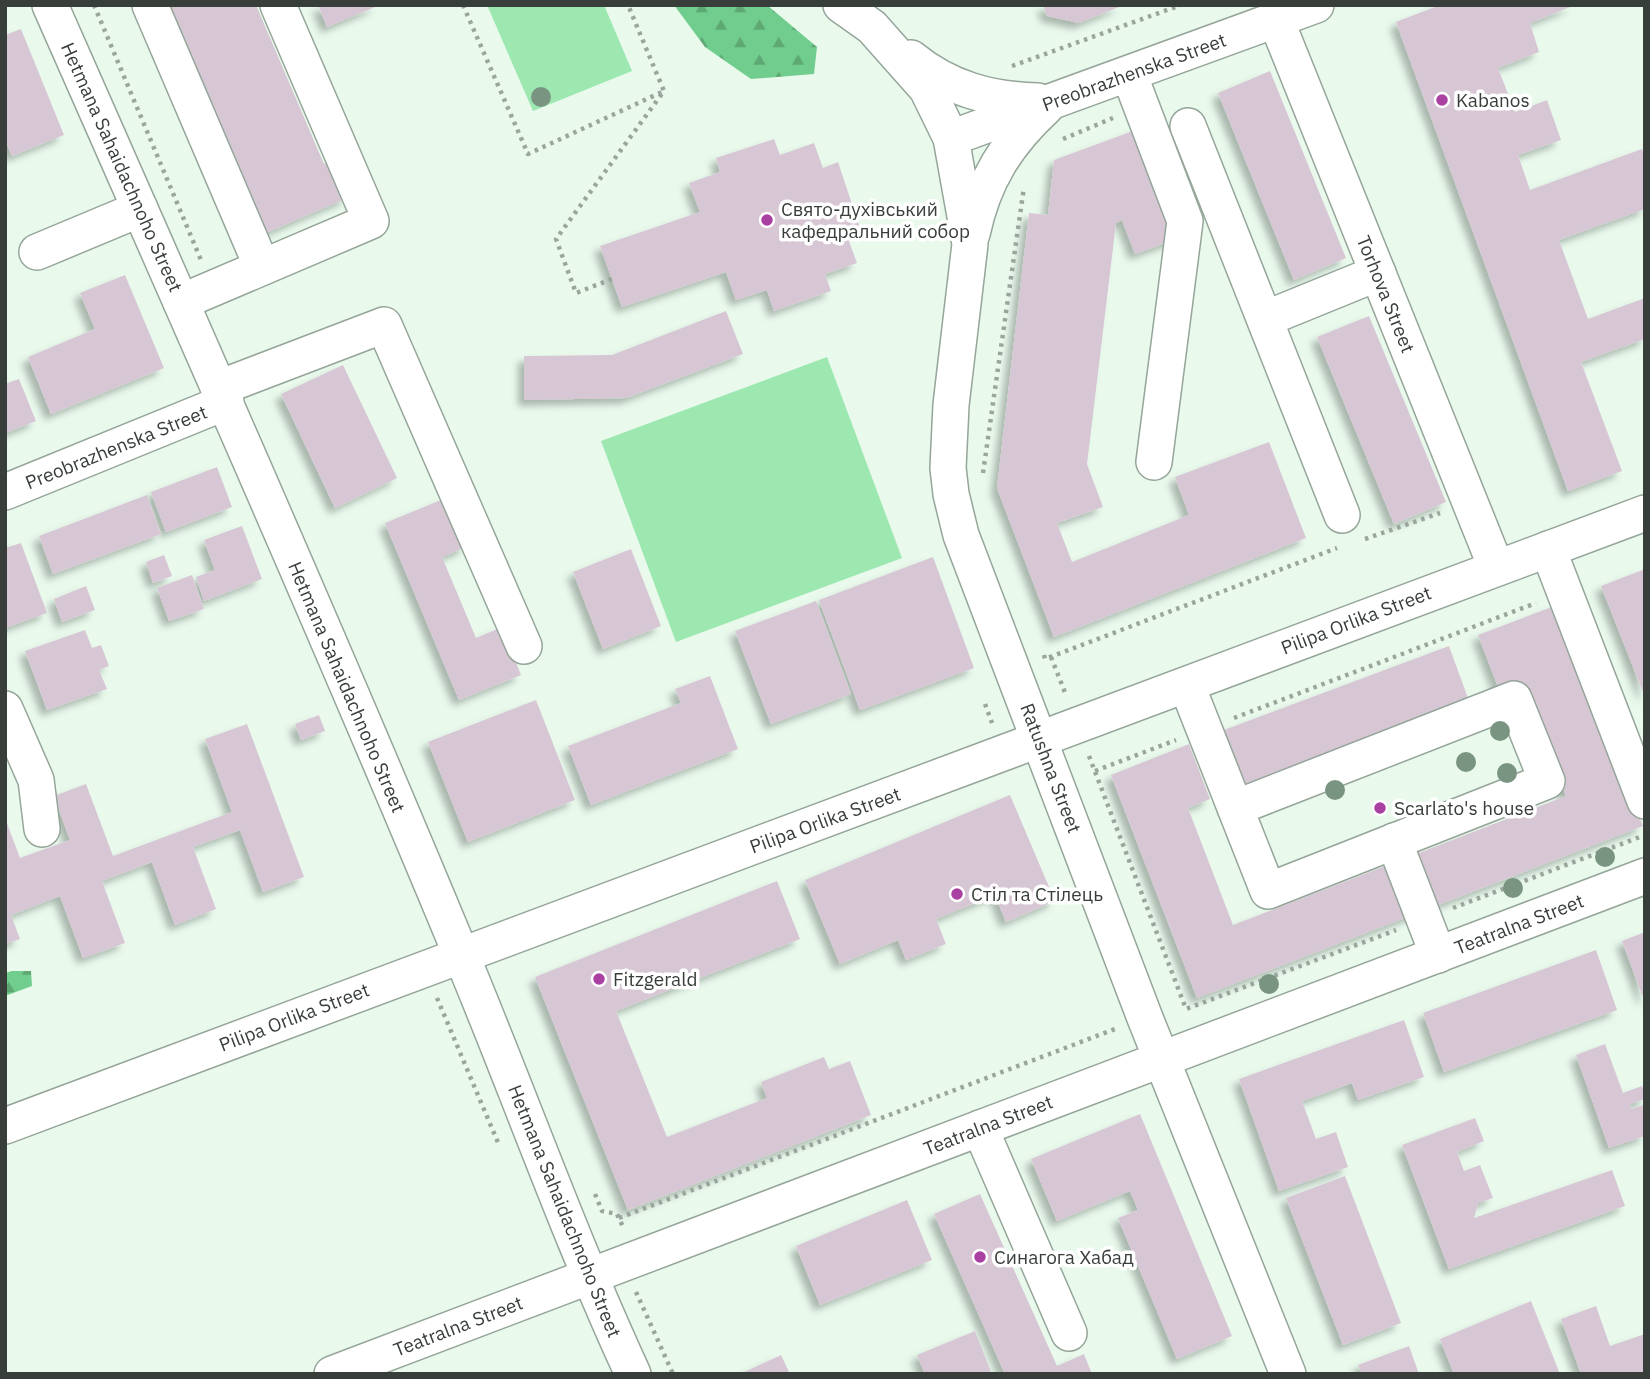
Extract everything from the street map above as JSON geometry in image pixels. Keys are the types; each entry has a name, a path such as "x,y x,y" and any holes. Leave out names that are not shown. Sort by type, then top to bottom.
{"street":[{"name":"Hetmana Sahaidachnoho Street","path":"50,5 223,395 461,954 588,1277 633,1374"},
{"path":"149,5 262,267"},
{"path":"181,302 371,221 278,5"},
{"path":"841,5 920,66 975,94 1004,100 1052,102"},
{"name":"Preobrazhenska Street","path":"951,138 1291,12"},
{"name":"Torhova Street","path":"1291,12 1378,273 1496,567"},
{"name":"Ratushna Street","path":"872,27 927,89 951,138 970,244 951,405 951,494 961,535 1145,1018 1288,1374"},
{"path":"1129,74 1185,221 1154,462"},
{"path":"970,244 978,204 989,177 1011,143 1052,102"},
{"path":"1188,126 1342,514"},
{"path":"37,252 140,209"},
{"path":"1265,319 1378,273"},
{"name":"Preobrazhenska Street","path":"5,492 384,325 524,646"},
{"name":"Pilipa Orlika Street","path":"5,1126 1645,513"},
{"path":"1548,549 1645,801"},
{"path":"1186,685 1268,891 1547,781 1514,699 1236,808"},
{"path":"5,709 36,780 42,829"},
{"path":"1394,841 1438,955"},
{"name":"Teatralna Street","path":"332,1374 1645,876"},
{"path":"980,1128 1069,1333"}],"path":[{"path":"463,5 528,154 664,91"},
{"path":"628,5 664,91"},
{"path":"1002,69 1181,5"},
{"path":"612,279 576,293 556,239 664,91"},
{"path":"982,479 1026,180"},
{"path":"1542,601 1096,771 1186,1009 1645,835"},
{"path":"1040,647 1045,659 1051,657"},
{"path":"425,968 503,1154"},
{"path":"619,1218 1184,1004"},
{"path":"592,1187 602,1211 617,1214 636,1258"},
{"path":"636,1292 673,1374"}],"green space":[{"path":"487,5 604,5 632,71 533,111"},
{"path":"674,5 767,5 817,47 814,74 751,79 705,47"},
{"path":"827,357 902,558 676,642 601,441"},
{"path":"31,971 32,986 5,996 5,973"}],"building":[{"path":"164,5 256,5 324,164 331,160 347,198 261,235 245,197 251,194 179,28 175,31"},
{"path":"318,5 380,5 327,27"},
{"path":"1043,5 1124,5 1079,23 1047,16"},
{"path":"1440,5 1575,5 1530,23 1539,52 1498,68 1515,112 1547,100 1561,140 1518,155 1530,190 1642,149 1645,158 1645,209 1559,240 1588,319 1645,298 1645,339 1581,362 1622,471 1568,491 1396,22"},
{"path":"21,29 64,135 12,156 5,140 5,35"},
{"path":"1270,71 1346,258 1294,280 1218,93"},
{"path":"1141,128 1182,237 1135,254 1122,220 1116,223 1087,464 1103,507 1057,523 1072,562 1189,515 1175,477 1269,442 1306,538 1054,637 997,488 1029,213 1048,215 1054,160"},
{"name":"Свято-духівський кафедральний собор","path":"774,139 780,155 814,143 823,168 838,162 860,228 846,233 857,263 825,274 831,291 774,311 767,290 736,300 726,272 622,307 600,246 700,212 689,183 720,172 716,158"},
{"path":"125,275 164,368 51,414 28,357 95,329 80,293"},
{"path":"726,311 743,354 626,398 524,400 524,356 612,355"},
{"path":"1369,316 1446,502 1394,524 1317,337"},
{"path":"343,365 397,478 335,508 281,394"},
{"path":"19,379 36,421 5,433 5,384"},
{"path":"217,467 232,507 166,532 151,492"},
{"path":"147,495 161,534 53,574 39,536"},
{"path":"446,498 466,547 442,557 476,638 502,627 521,675 459,700 385,523"},
{"path":"242,526 262,579 204,601 196,577 215,570 204,540"},
{"path":"21,543 47,613 5,628 5,548"},
{"path":"631,549 661,626 603,649 573,572"},
{"path":"164,555 172,576 153,583 146,562"},
{"path":"933,557 974,668 860,710 819,600"},
{"path":"1645,569 1645,697 1601,586"},
{"path":"192,575 204,609 169,621 157,588"},
{"path":"86,586 95,610 62,622 54,599"},
{"path":"816,601 851,694 771,724 735,631"},
{"path":"1557,605 1643,826 1197,998 1111,775 1189,744 1210,799 1188,808 1233,925 1566,796 1522,683 1500,692 1478,635"},
{"path":"85,630 92,648 101,645 109,666 99,670 107,689 47,710 25,651"},
{"path":"1449,646 1469,701 1244,786 1224,730"},
{"path":"710,676 738,749 591,805 568,746 681,703 675,689"},
{"path":"536,700 575,800 468,842 428,742"},
{"path":"319,715 325,731 301,740 295,724"},
{"path":"247,724 304,877 263,892 240,830 193,847 216,909 175,925 152,862 102,881 125,943 83,958 60,896 11,915 20,939 5,944 5,818 20,858 70,840 54,796 86,784 113,856 232,812 205,739"},
{"path":"1010,795 1055,901 1006,922 995,895 936,919 946,944 906,960 898,940 840,964 805,880"},
{"path":"777,881 800,939 616,1011 667,1137 767,1098 761,1082 824,1057 829,1069 850,1061 871,1115 628,1210 535,977"},
{"path":"1645,932 1645,1000 1644,1000 1622,941"},
{"path":"1596,950 1617,1010 1444,1072 1423,1013"},
{"path":"1404,1020 1424,1077 1358,1100 1352,1083 1302,1101 1316,1139 1336,1132 1348,1167 1279,1191 1239,1079"},
{"path":"1605,1044 1623,1093 1642,1086 1645,1094 1645,1099 1630,1104 1631,1109 1643,1105 1645,1136 1609,1148 1576,1055"},
{"path":"1140,1114 1232,1336 1177,1359 1118,1218 1138,1210 1130,1191 1057,1221 1031,1159"},
{"path":"1475,1118 1484,1141 1457,1152 1464,1171 1480,1165 1493,1198 1478,1203 1474,1218 1612,1170 1625,1206 1449,1269 1402,1145"},
{"path":"1345,1176 1401,1323 1343,1345 1286,1198"},
{"path":"980,1194 1057,1366 1084,1354 1092,1374 1005,1374 934,1214"},
{"path":"907,1200 932,1260 820,1305 796,1246"},
{"path":"1531,1301 1560,1374 1454,1374 1440,1339"},
{"path":"1596,1306 1610,1346 1645,1334 1645,1374 1581,1374 1561,1319"},
{"path":"975,1331 992,1374 925,1374 917,1355"},
{"path":"1409,1346 1419,1374 1362,1374 1358,1365"},
{"path":"781,1355 790,1374 740,1374"}],"place":[{"name":"Kabanos","path":"1442,100"},
{"name":"Свято-духівський кафедральний собор","path":"767,220"},
{"name":"Scarlato's house","path":"1380,808"},
{"name":"Стіл та Стілець","path":"957,894"},
{"name":"Fitzgerald","path":"599,979"},
{"name":"Синагога Хабад","path":"980,1257"}]}
